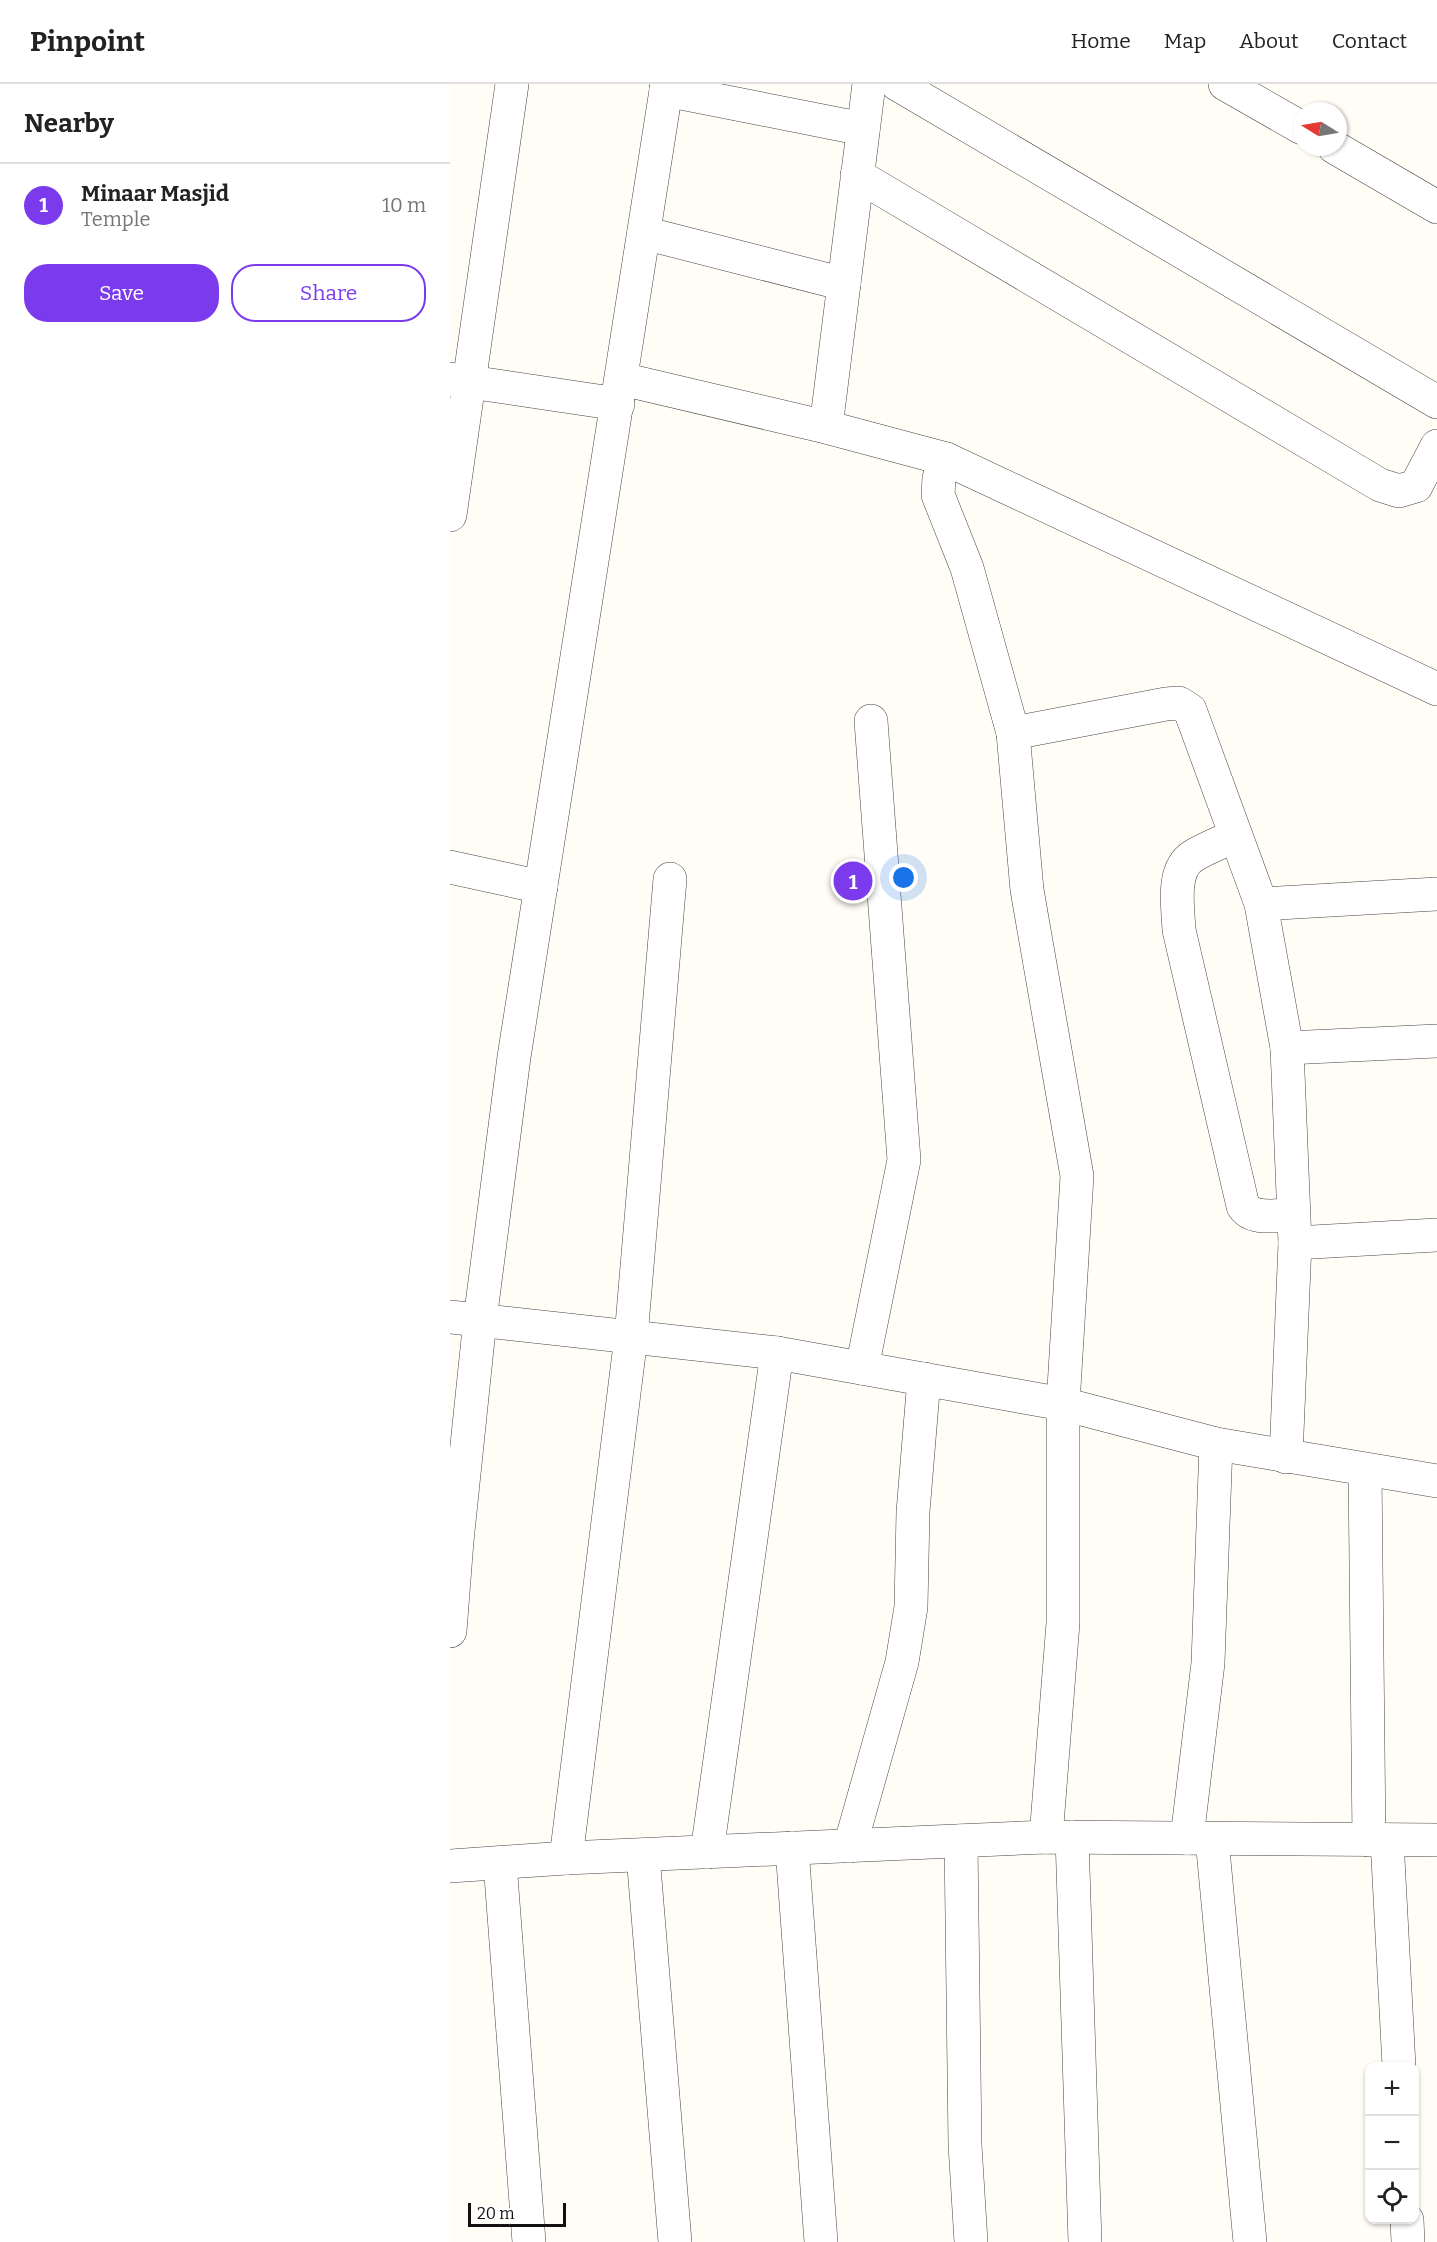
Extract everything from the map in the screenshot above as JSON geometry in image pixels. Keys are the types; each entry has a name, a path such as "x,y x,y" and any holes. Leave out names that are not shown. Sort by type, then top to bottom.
{"street":[{"path":"450,515 459,381 512,84"},
{"path":"826,427 869,84"},
{"path":"897,84 1437,402"},
{"path":"1226,84 1293,124"},
{"path":"450,1631 457,1541 465,1319 514,1058 666,87 863,129"},
{"path":"1347,155 1437,207"},
{"path":"857,176 1380,484 1399,491 1416,486 1437,446"},
{"path":"644,233 844,284"},
{"path":"459,381 620,391 826,427 946,459 1437,689"},
{"path":"946,459 939,478 938,495 967,568 1013,733 1027,890 1077,1176 1063,1404 1063,1623 1059,1837 1085,2242"},
{"path":"1013,733 1179,703 1190,710 1261,904 1287,1048 1294,1229 1286,1457"},
{"path":"862,1368 904,1160 895,1065 871,721"},
{"path":"1235,836 1191,856 1181,868 1177,896 1179,930 1243,1206 1248,1212 1294,1229 1437,1235"},
{"path":"450,867 541,887"},
{"path":"566,1858 631,1336 670,879"},
{"path":"1261,904 1437,894"},
{"path":"1287,1048 1437,1041"},
{"path":"465,1319 777,1353 1063,1404 1216,1444 1437,1481"},
{"path":"707,1852 777,1353"},
{"path":"850,1846 904,1651 910,1607 913,1512 924,1379"},
{"path":"1216,1444 1199,1838 1250,2242"},
{"path":"1365,1470 1378,1840 1399,2062"},
{"path":"450,1866 566,1858 1059,1837 1437,1840"},
{"path":"961,1841 965,2145 971,2242"},
{"path":"792,1848 821,2242"},
{"path":"643,1855 675,2242"},
{"path":"500,1863 528,2242"},
{"path":"1407,2224 1408,2242"}],"place":[{"name":"Minaar Masjid","path":"853,881"}]}
